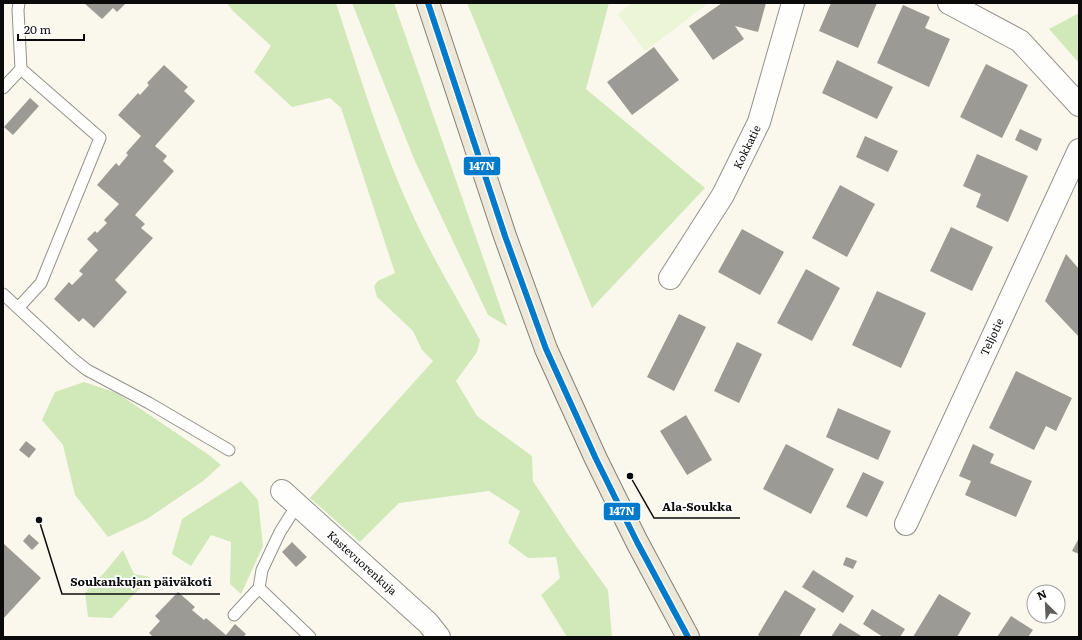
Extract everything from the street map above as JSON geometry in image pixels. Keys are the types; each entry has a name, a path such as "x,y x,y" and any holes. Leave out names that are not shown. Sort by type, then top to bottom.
{"main road":[{"path":"428,3 505,236 546,350 596,459 637,542 688,637"}],"street":[{"name":"Kokkatie","path":"670,278 723,195 759,122 793,3"},
{"path":"949,3 1020,41 1079,105"},
{"name":"Teljotie","path":"906,524 1079,150"},
{"name":"Kastevuorenkuja","path":"290,498 428,623 439,637"}],"lane":[{"path":"18,308 41,283 100,138 21,70 18,10 19,3"},
{"path":"3,88 21,70"},
{"path":"3,294 87,370 149,403 229,450"},
{"path":"234,615 260,588 262,570 280,532 290,498"},
{"path":"260,588 310,637"}],"green space":[{"path":"227,3 336,3 372,113 403,194 430,250 480,340 477,352 456,381 477,416 532,456 533,481 569,536 608,590 612,637 567,637 541,595 560,578 556,557 528,558 508,543 520,511 489,491 399,503 360,542 310,498 433,361 422,350 413,331 377,297 374,286 378,281 395,273 341,108 330,98 292,107 254,72 271,46 233,11"},
{"path":"352,3 394,3 507,326 488,315 414,159"},
{"path":"467,3 609,3 586,89 705,188 592,308"},
{"path":"632,3 705,3 706,5 645,51 618,14"},
{"path":"1079,13 1079,63 1049,29"},
{"path":"84,382 117,393 209,455 221,465 203,481 147,519 108,537 75,495 63,445 42,420 55,392"},
{"path":"241,481 258,500 263,546 241,594 230,584 231,542 211,535 191,566 172,554 182,519"},
{"path":"123,550 134,574 150,577 112,618 88,617 85,593"}],"building":[{"path":"84,3 126,3 117,12 113,8 102,19"},
{"path":"722,3 766,3 758,32 735,26 744,39 713,60 689,26"},
{"path":"831,3 877,3 858,48 819,31"},
{"path":"903,5 930,17 925,28 950,39 929,87 877,63"},
{"path":"654,47 679,80 632,115 607,82"},
{"path":"837,60 893,87 877,119 822,93"},
{"path":"986,64 1028,85 1002,138 960,117"},
{"path":"164,65 188,87 184,91 195,101 155,146 167,156 163,161 174,171 135,215 145,224 141,228 153,238 115,280 127,292 94,328 83,318 79,322 54,299 69,282 72,285 83,274 79,271 98,250 87,239 95,231 97,233 107,223 104,220 119,204 97,185 116,163 119,166 128,155 126,153 141,136 118,115 138,93 140,95 149,85 147,83"},
{"path":"30,98 39,106 13,135 4,127"},
{"path":"1020,129 1042,139 1037,151 1015,140"},
{"path":"865,136 898,151 888,172 856,157"},
{"path":"977,154 1028,176 1008,222 976,207 981,194 963,186"},
{"path":"840,185 875,204 847,257 812,238"},
{"path":"951,227 993,247 972,291 930,271"},
{"path":"742,229 784,252 760,295 718,272"},
{"path":"1066,254 1079,269 1079,337 1045,301"},
{"path":"806,269 840,288 812,341 777,323"},
{"path":"877,291 926,313 901,368 852,345"},
{"path":"679,314 706,327 674,391 647,377"},
{"path":"737,342 762,354 739,403 714,391"},
{"path":"1016,371 1072,398 1056,431 1046,426 1034,450 989,428"},
{"path":"838,408 891,431 878,460 826,437"},
{"path":"686,415 712,460 687,475 660,431"},
{"path":"26,441 36,449 29,458 19,450"},
{"path":"786,444 834,469 811,514 763,489"},
{"path":"973,444 994,454 990,463 1032,481 1016,517 965,495 971,481 959,476"},
{"path":"863,472 884,482 867,517 846,507"},
{"path":"29,534 39,543 32,550 23,541"},
{"path":"1079,538 1079,554 1072,551"},
{"path":"292,542 307,557 296,567 282,552"},
{"path":"3,543 41,578 3,619"},
{"path":"846,557 857,561 853,569 843,565"},
{"path":"813,570 854,596 843,613 802,587"},
{"path":"785,590 816,609 799,637 760,637 758,635"},
{"path":"178,592 195,607 192,610 204,620 206,618 226,635 235,624 246,634 243,637 153,637 149,633 160,621 155,616"},
{"path":"939,594 971,613 957,637 913,637"},
{"path":"872,609 905,629 900,637 883,637 863,624"},
{"path":"1011,616 1033,630 1028,637 997,637"},
{"path":"840,623 863,637 831,637"}],"transit line":[{"name":"147N","path":"428,3 505,236 546,349 596,459 637,542 688,637"}],"place":[{"name":"Ala-Soukka","path":"630,476"},
{"name":"Soukankujan päiväkoti","path":"39,520"}]}
